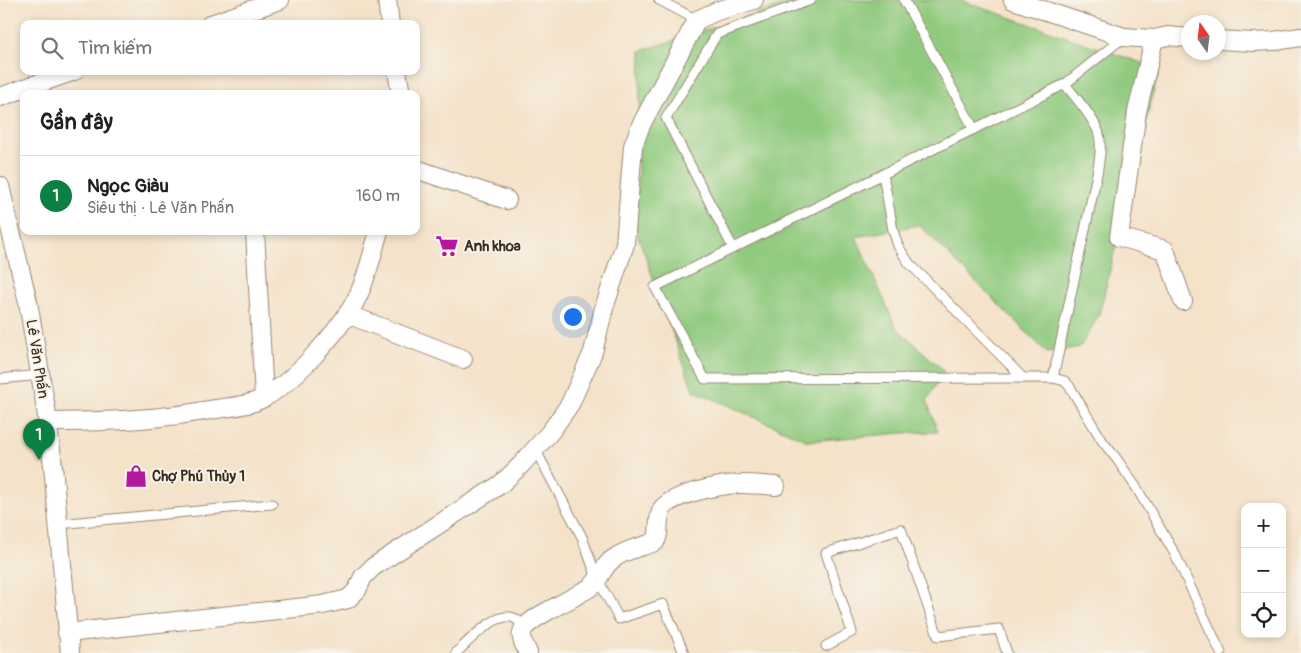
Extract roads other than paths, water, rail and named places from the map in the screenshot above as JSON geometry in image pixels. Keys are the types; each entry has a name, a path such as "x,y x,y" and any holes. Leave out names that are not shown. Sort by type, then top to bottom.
{"street":[{"path":"222,20 280,0"},
{"path":"387,0 390,20"},
{"path":"67,633 323,605 348,599 357,590 363,577 373,567 501,484 551,431 570,404 592,352 625,244 633,146 641,125 697,20 717,11 754,0"},
{"path":"1014,0 1124,37 1181,37"},
{"path":"1226,40 1254,42 1301,37"},
{"path":"1154,38 1137,112 1119,237 1165,250 1184,301"},
{"path":"0,97 63,75"},
{"path":"398,75 400,90"},
{"path":"420,170 508,200"},
{"name":"Lê Văn Phấn","path":"0,186 28,302 40,375 53,466 70,653"},
{"path":"255,235 264,398"},
{"path":"47,422 96,422 169,416 241,405 264,398 277,390 306,364 347,314 357,298 378,235"},
{"path":"347,314 462,359"},
{"path":"528,653 521,636 523,629 534,619 592,586 608,562 615,557 655,542 658,539 658,520 661,510 665,506 692,492 718,487 741,484 776,486"}],"lane":[{"path":"659,0 697,20"},
{"path":"733,248 666,118 717,34 811,0"},
{"path":"904,0 974,129"},
{"path":"1124,37 1065,84 655,287 704,379 1053,378 1065,381 1102,442 1136,486 1175,554 1221,653"},
{"path":"1053,378 1095,184 1100,152 1098,133 1089,116 1065,84"},
{"path":"883,174 898,246 909,263 1024,378"},
{"path":"0,379 40,375"},
{"path":"535,449 582,537 597,578 619,619 663,604 684,653"},
{"path":"58,524 272,504"},
{"path":"826,646 852,632 826,553 900,529 938,636 999,629 1007,653"},
{"path":"456,653 495,620 506,617 515,618 525,628"}],"place":[{"name":"Anh khoa","path":"447,246"},
{"name":"Ngọc Giàu","path":"39,460"},
{"name":"Chợ Phú Thủy 1","path":"136,476"}]}
